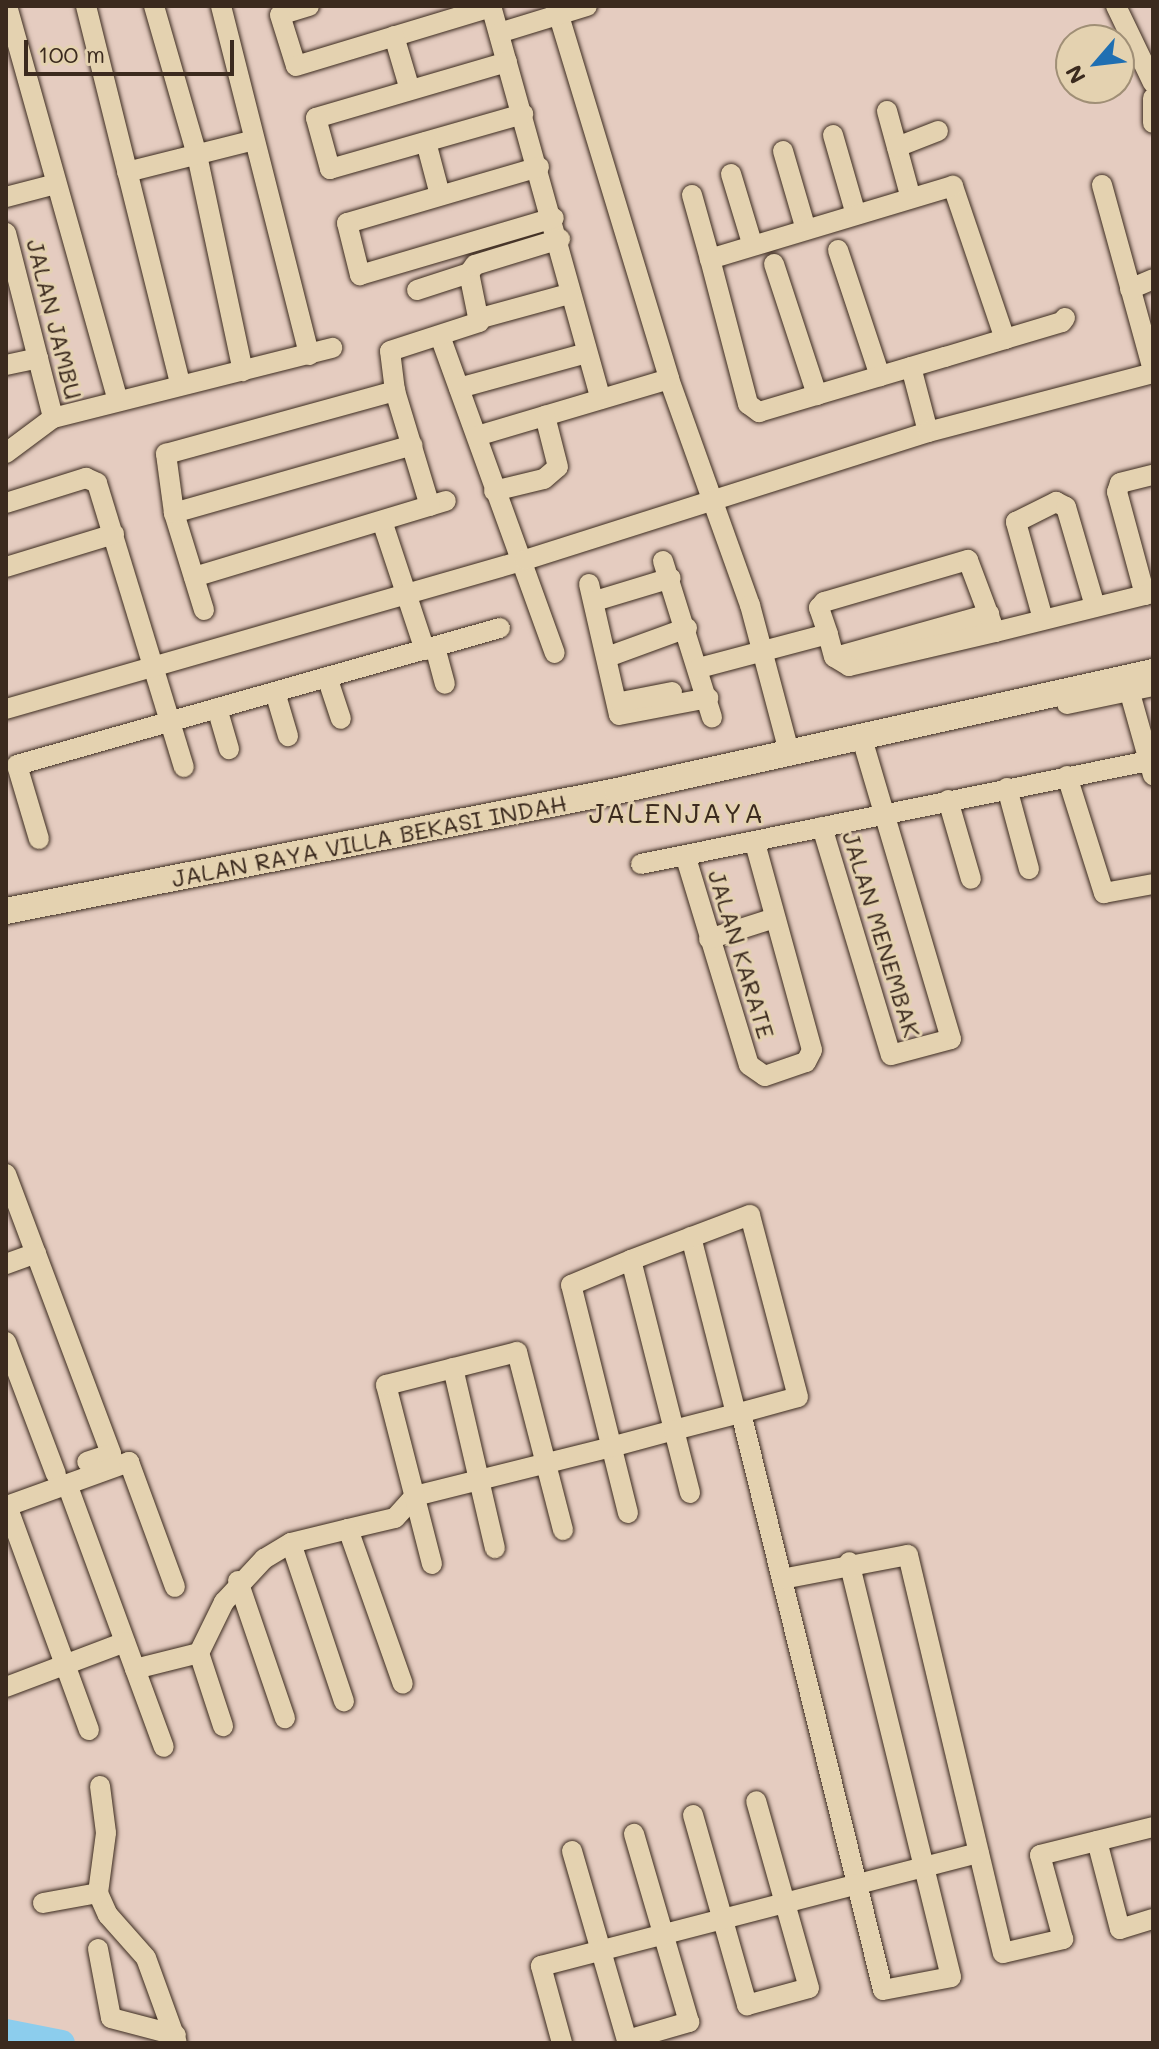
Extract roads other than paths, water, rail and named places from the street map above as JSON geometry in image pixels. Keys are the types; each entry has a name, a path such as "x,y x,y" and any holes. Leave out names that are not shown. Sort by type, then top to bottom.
{"main road":[{"name":"JALAN RAYA VILLA BEKASI INDAH","path":"6,911 789,752 862,742 1128,685 1153,672"}],"street":[{"path":"7,6 118,401"},
{"path":"86,6 180,384"},
{"path":"154,6 197,155 243,371"},
{"path":"221,6 309,355"},
{"path":"309,6 280,15 296,66 491,7 560,239 569,294 601,399"},
{"path":"499,33 557,11 587,6"},
{"path":"1116,6 1153,83"},
{"path":"557,11 708,500 765,654 789,752"},
{"path":"394,36 410,90"},
{"path":"507,62 316,118 330,169 523,114"},
{"path":"1153,98 1153,123"},
{"path":"887,111 910,195"},
{"path":"897,147 938,131"},
{"path":"833,135 855,211"},
{"path":"127,172 254,140"},
{"path":"426,142 440,195"},
{"path":"783,151 805,226"},
{"path":"539,167 347,223 360,275 554,218"},
{"path":"731,174 752,243"},
{"path":"6,197 56,184"},
{"path":"710,259 805,226 948,185 958,189 1005,339"},
{"path":"6,709 525,560 928,432 1106,380 1153,371 1102,185"},
{"path":"692,195 753,410 817,395 1065,318"},
{"name":"JALAN JAMBU","path":"6,233 53,418"},
{"path":"417,290 469,273 475,265 560,239"},
{"path":"838,250 880,376"},
{"path":"774,264 817,395"},
{"path":"469,273 481,318"},
{"path":"1130,289 1153,279"},
{"path":"194,577 438,504 412,445 395,391 390,351 440,336 481,318 569,294"},
{"path":"440,336 494,491 525,560 555,653"},
{"path":"6,453 53,418 332,348"},
{"path":"459,388 587,353"},
{"path":"6,365 38,358"},
{"path":"911,367 928,432"},
{"path":"477,436 669,379"},
{"path":"204,610 174,513 166,454 395,391"},
{"path":"494,491 544,479 558,467 545,416"},
{"path":"174,513 412,445"},
{"path":"992,623 968,560 824,602 819,608 834,657 849,666 992,623 1043,619 1149,594 1117,492 1120,483 1153,475"},
{"path":"6,503 94,479 157,666 184,767"},
{"path":"1043,619 1016,522 1056,502 1066,507 1095,606"},
{"path":"382,521 445,684"},
{"path":"6,567 114,534"},
{"path":"705,692 667,570 592,593 621,702 705,692 765,654 828,634"},
{"path":"39,839 17,765 500,628"},
{"path":"610,656 687,628"},
{"path":"327,677 341,719"},
{"path":"641,864 686,858 1067,776 1152,765 1128,685 1153,686"},
{"path":"275,692 288,736"},
{"path":"217,708 229,749"},
{"path":"629,800 862,742 882,814"},
{"path":"1067,776 1104,893 1153,884"},
{"path":"1007,788 1029,869"},
{"path":"948,800 971,879"},
{"name":"JALAN MENEMBAK","path":"822,827 892,1057 953,1036 882,814"},
{"path":"709,939 775,918 755,843"},
{"name":"JALAN KARATE","path":"686,858 749,1065 765,1076 812,1055 775,918"},
{"path":"7,1181 111,1454 7,1506 89,1730"},
{"path":"223,1726 199,1653 238,1581 291,1543 395,1518 415,1496 611,1447 798,1397 750,1215 571,1285 611,1447 628,1513"},
{"path":"691,1237 782,1579 883,1990 951,1977 849,1562"},
{"path":"6,1264 36,1253"},
{"path":"631,1260 690,1493"},
{"path":"6,1342 164,1747"},
{"path":"432,1564 386,1385 517,1352 563,1530"},
{"path":"453,1368 495,1548"},
{"path":"6,1493 129,1462 175,1587"},
{"path":"348,1529 403,1684"},
{"path":"291,1543 344,1701"},
{"path":"782,1579 849,1562 908,1555 1003,1953 1063,1939 1040,1855 1153,1827"},
{"path":"238,1581 285,1718"},
{"path":"6,1687 125,1642"},
{"path":"135,1669 199,1653"},
{"path":"100,1786 106,1833 98,1893 108,1915 146,1958 176,2039"},
{"path":"693,1815 747,2005 809,1988 756,1801"},
{"path":"572,1851 627,2040 689,2022 634,1834"},
{"path":"1097,1841 1120,1929 1153,1919"},
{"path":"562,2043 541,1966 979,1853"},
{"path":"43,1903 98,1893"},
{"path":"98,1949 111,2018 176,2039"}],"waterway":[{"path":"6,2032 62,2043"}],"district":[{"name":"JALENJAYA","path":"677,812"}]}
